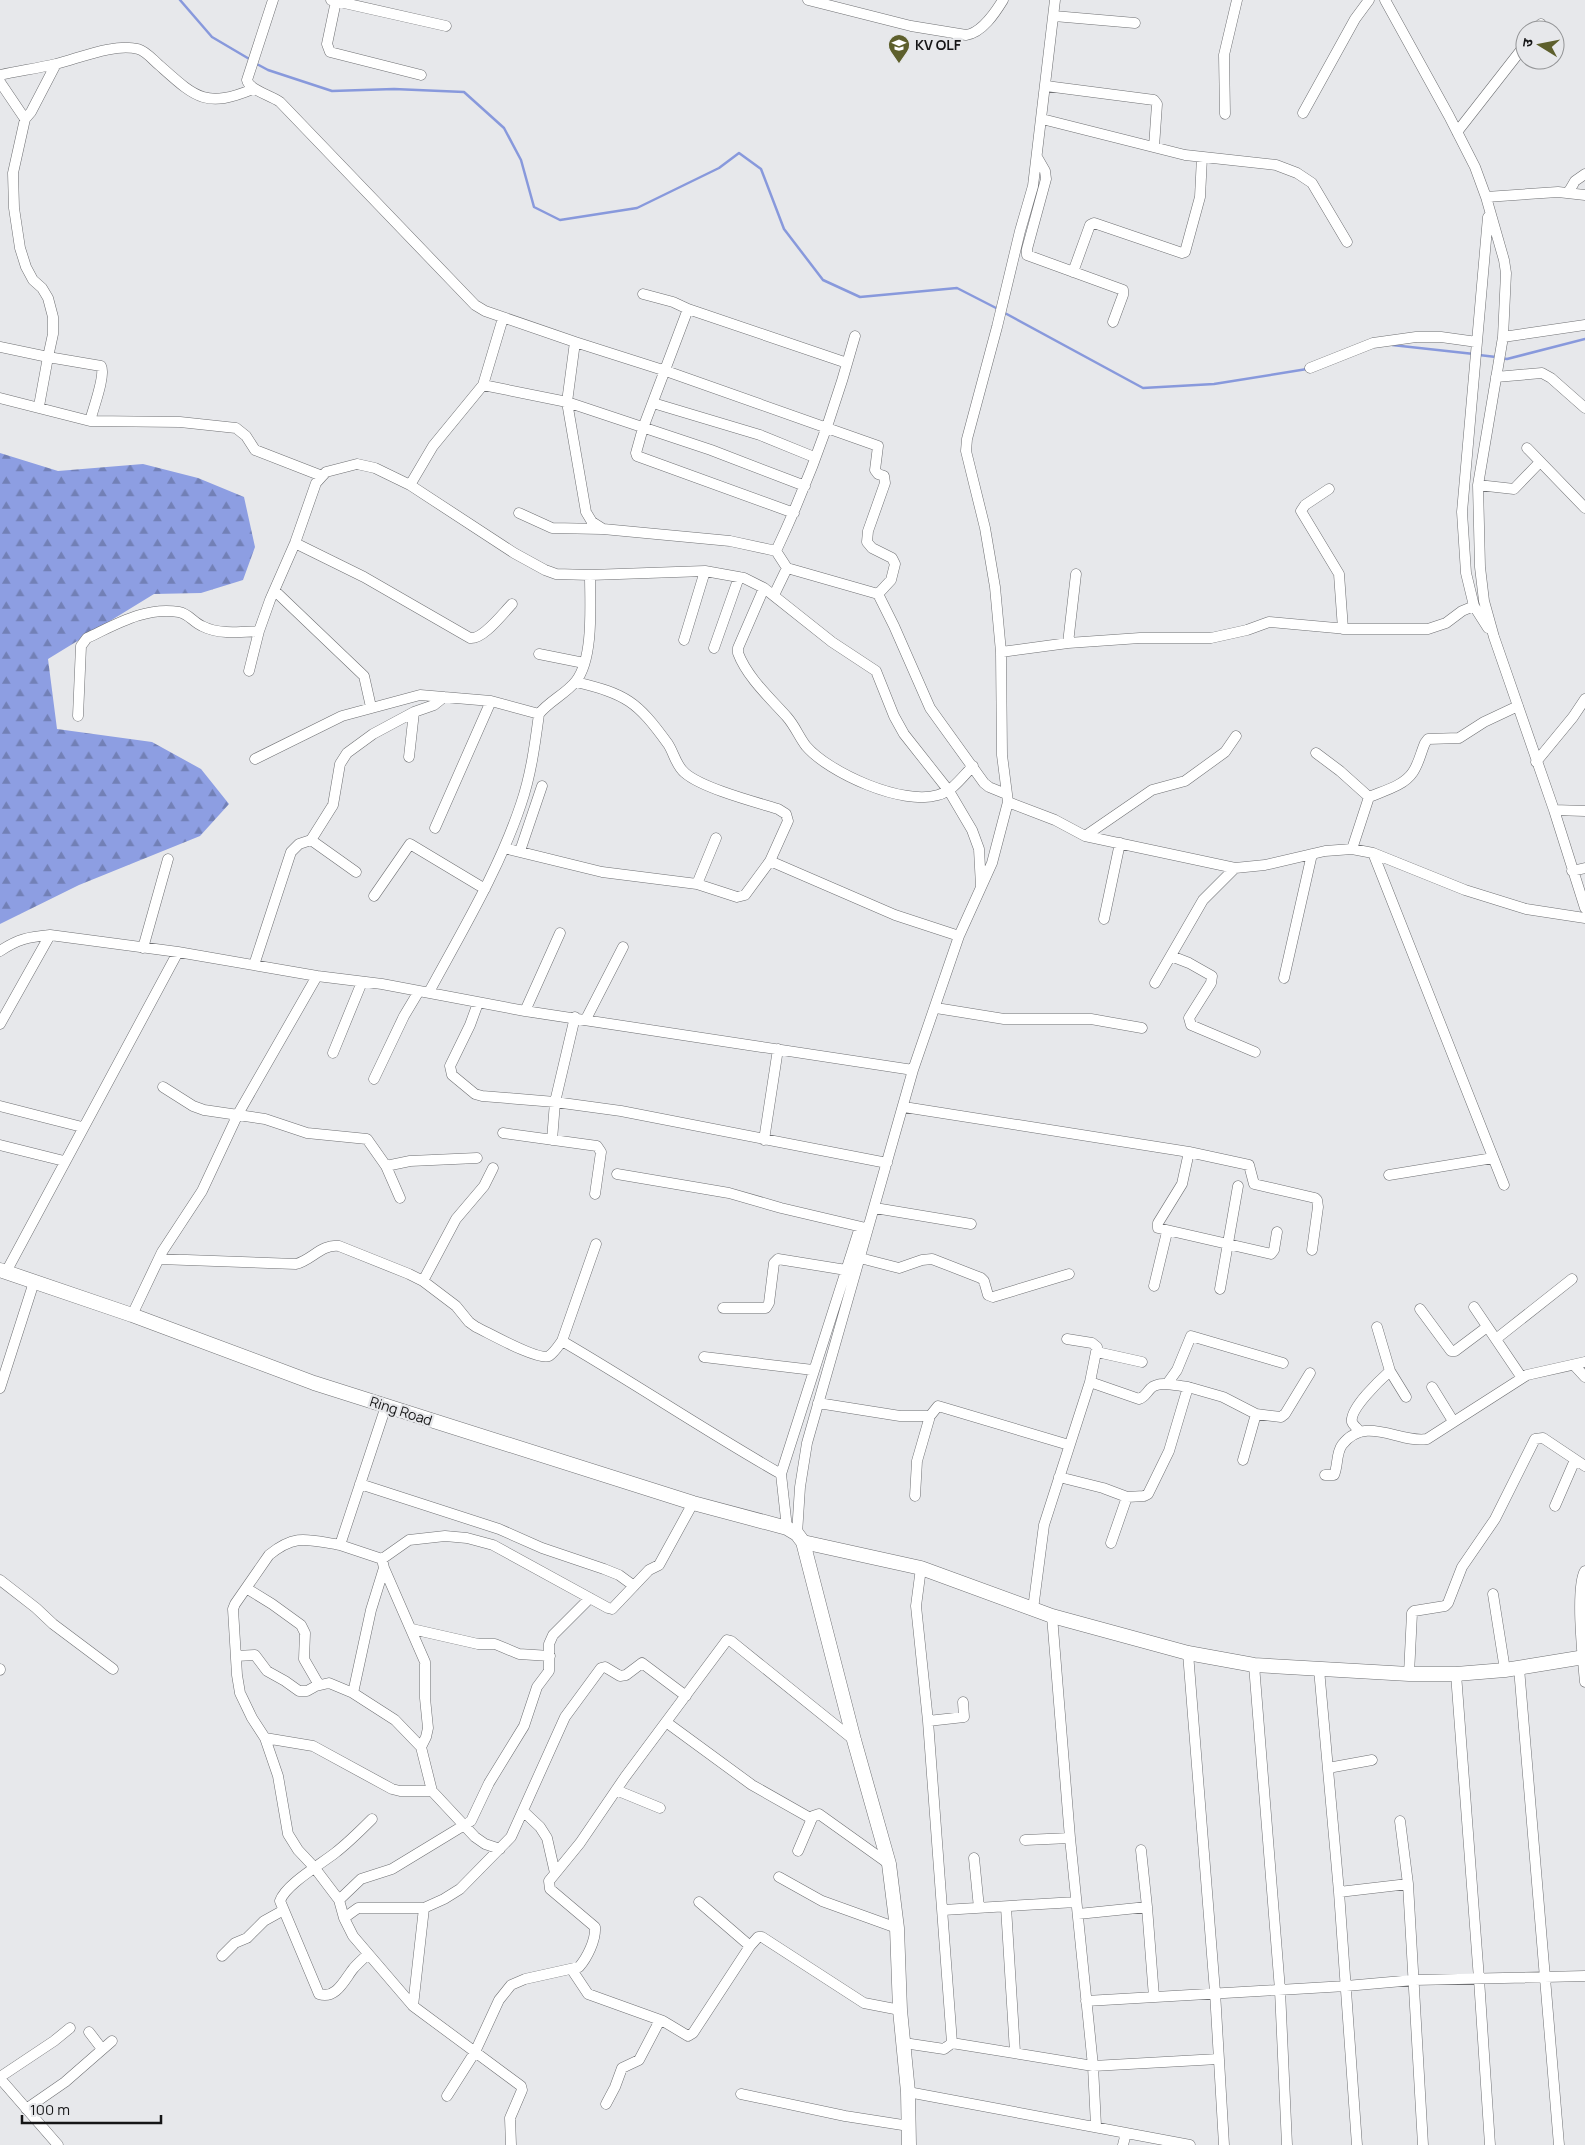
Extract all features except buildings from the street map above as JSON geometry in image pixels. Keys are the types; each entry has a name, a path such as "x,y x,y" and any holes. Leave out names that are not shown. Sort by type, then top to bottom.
{"street":[{"path":"273,0 247,80 248,84 253,89 270,95 280,102 475,304 485,311 503,318 666,371 878,446 875,470 878,474 884,476 884,483 868,531 867,542 872,548 892,558 895,564 891,580 878,594"},
{"path":"808,0 911,26 966,35 974,33 980,28 1003,0"},
{"path":"909,2145 908,2092 900,2010 897,1928 889,1864 796,1535 782,1474 813,1370 846,1270 875,1208 913,1070 960,936 992,863 1007,798 1002,755 1001,652 996,588 966,451 967,439 1033,186 1055,0"},
{"path":"1225,114 1224,55 1237,0"},
{"path":"1303,113 1326,75 1350,28 1369,0"},
{"path":"1385,0 1457,132 1486,197 1505,265 1503,337 1478,485 1480,566 1484,601 1494,637 1554,810 1585,908"},
{"path":"421,75 330,52 327,44 333,1 446,26"},
{"path":"1054,16 1135,23"},
{"path":"0,75 56,64 105,50 135,48 140,49 199,96 212,100 230,98 253,89"},
{"path":"1457,132 1515,57"},
{"path":"39,406 53,334 53,317 48,298 42,288 33,280 26,267 20,248 14,208 13,173 25,119 31,112 56,64"},
{"path":"0,82 25,119"},
{"path":"1046,86 1154,100 1157,104 1154,148"},
{"path":"1042,119 1185,156 1276,166 1297,173 1312,183 1347,242"},
{"path":"1037,157 1045,171 1046,179 1027,255 1123,290 1113,322"},
{"path":"1073,272 1092,223 1185,252 1200,197 1202,157"},
{"path":"1568,192 1575,181 1585,174"},
{"path":"1486,197 1568,192 1585,195"},
{"path":"1489,210 1462,512 1466,573 1474,606 1494,637"},
{"path":"643,294 673,302 688,309 847,363"},
{"path":"688,309 643,428 636,452 638,457 794,514"},
{"path":"410,485 433,446 483,385 503,318"},
{"path":"1503,337 1585,325"},
{"path":"776,551 805,486 855,336"},
{"path":"1310,368 1373,342 1416,337 1441,337 1477,345"},
{"path":"575,342 567,402 586,512 592,522 603,529"},
{"path":"0,348 101,366 103,368 101,380 90,421"},
{"path":"1497,372 1542,373 1551,378 1585,408"},
{"path":"483,385 567,402 711,450 805,486"},
{"path":"0,398 39,406 90,421 180,422 236,428 241,430 255,450 322,476"},
{"path":"654,403 760,435 814,457"},
{"path":"1527,448 1585,508"},
{"path":"1478,485 1514,489 1540,462"},
{"path":"249,671 259,631 295,543 313,491 322,476 338,468 364,465 410,485 514,554 556,574 590,575 704,571 739,577 764,588 832,642 876,671 894,716 904,734 949,791 978,843 982,888"},
{"path":"1329,489 1302,507 1301,511 1339,574 1343,629"},
{"path":"519,513 552,528 603,529 730,541 776,551 787,568 878,594 930,708 989,788 1084,836 1235,868 1249,868 1312,854 1352,849 1373,853 1465,890 1526,909 1585,918"},
{"path":"295,543 364,576 470,638 474,639 481,636 512,604"},
{"path":"774,595 787,568"},
{"path":"684,640 704,571"},
{"path":"1068,643 1076,574"},
{"path":"374,1079 404,1016 424,991 485,889 504,848 521,804 529,776 539,714 546,705 576,682 584,663 589,640 590,575"},
{"path":"714,648 739,577"},
{"path":"764,588 738,648 738,653 762,688 794,725 806,746 857,781 902,796 937,796 949,791 973,766"},
{"path":"275,590 364,676 371,707"},
{"path":"1001,652 1068,643 1140,638 1211,638 1247,630 1258,624 1269,622 1343,629 1436,627 1474,606"},
{"path":"78,716 81,646 87,638 142,614 165,611 187,615 200,626 210,630 230,632 259,631"},
{"path":"539,654 584,663"},
{"path":"504,848 602,872 697,884 733,897 743,896 770,861 788,820 786,814 689,776 682,771 669,746 636,705 610,690 576,682"},
{"path":"255,759 342,716 420,695 491,701 539,714"},
{"path":"254,965 292,852 299,844 311,840 333,805 340,764 346,753 373,734 414,712 434,705 444,697"},
{"path":"1536,762 1585,700"},
{"path":"435,828 491,701"},
{"path":"1352,849 1369,797 1409,778 1428,739 1459,738 1484,722 1518,706"},
{"path":"409,757 414,712"},
{"path":"1084,836 1152,790 1185,781 1225,752 1236,736"},
{"path":"1316,753 1369,797"},
{"path":"520,851 542,786"},
{"path":"1554,810 1585,811"},
{"path":"697,884 716,838"},
{"path":"311,840 356,872"},
{"path":"374,896 410,844 485,889"},
{"path":"1104,919 1120,844"},
{"path":"1373,853 1504,1185"},
{"path":"1284,978 1312,854"},
{"path":"143,948 168,859"},
{"path":"770,861 896,915 960,936"},
{"path":"1155,983 1203,900 1235,868"},
{"path":"1572,871 1585,868"},
{"path":"525,1011 560,933"},
{"path":"0,1024 50,935"},
{"path":"0,951 25,938 50,935 178,952 317,976 424,991 525,1011 575,1017 913,1070"},
{"path":"586,1019 623,946"},
{"path":"3,1271 178,952"},
{"path":"1171,956 1189,963 1212,976 1210,983 1189,1018 1191,1025 1255,1052"},
{"path":"132,1315 159,1259 202,1191 238,1114 317,976"},
{"path":"333,1053 362,982"},
{"path":"478,1002 470,1025 450,1062 452,1074 475,1094 621,1111 887,1164"},
{"path":"936,1008 1004,1019 1092,1019 1142,1028"},
{"path":"552,1140 555,1102 575,1017"},
{"path":"764,1140 778,1049"},
{"path":"163,1087 198,1108 272,1120 307,1133 367,1139 386,1166 400,1198"},
{"path":"0,1106 82,1128"},
{"path":"904,1106 1190,1152 1249,1165 1254,1184 1318,1200 1312,1250"},
{"path":"503,1133 599,1148 601,1152 595,1194"},
{"path":"0,1145 64,1161"},
{"path":"1190,1152 1182,1184 1158,1223 1158,1228 1167,1232 1271,1254 1274,1250 1277,1232"},
{"path":"386,1166 410,1161 477,1158"},
{"path":"1389,1175 1493,1158"},
{"path":"424,1281 456,1219 484,1186 493,1168"},
{"path":"617,1174 729,1193 864,1228"},
{"path":"1220,1289 1238,1186"},
{"path":"875,1208 971,1224"},
{"path":"796,1535 800,1487 807,1443 860,1258 864,1228"},
{"path":"1154,1286 1167,1232"},
{"path":"159,1259 296,1264 306,1260 327,1246 339,1246 424,1281 456,1306 469,1322 524,1351 547,1356 562,1341 596,1244"},
{"path":"860,1258 900,1268 927,1259 936,1260 981,1278 984,1281 988,1296 993,1297 1069,1274"},
{"path":"723,1308 766,1308 769,1303 774,1263 778,1259 846,1270"},
{"name":"Ring Road","path":"3,1271 132,1315 276,1369 386,1406 796,1535 921,1568 1052,1616 1188,1654 1254,1665 1409,1674 1456,1674 1512,1669 1584,1657"},
{"path":"1496,1340 1572,1279"},
{"path":"0,1388 34,1282"},
{"path":"1474,1307 1522,1378"},
{"path":"1420,1309 1451,1351 1456,1351 1487,1327"},
{"path":"1378,1327 1390,1371 1406,1397"},
{"path":"1166,1384 1175,1374 1191,1336 1283,1363"},
{"path":"1033,1609 1044,1525 1090,1382 1097,1352 1097,1347 1092,1343 1067,1339"},
{"path":"562,1341 613,1370 728,1444 782,1474"},
{"path":"1097,1352 1142,1362"},
{"path":"704,1357 813,1370"},
{"path":"1325,1475 1334,1475 1342,1445 1360,1432 1383,1431 1423,1440 1527,1374 1585,1362"},
{"path":"1574,1365 1585,1377"},
{"path":"1360,1432 1353,1424 1352,1418 1365,1396 1390,1371"},
{"path":"1090,1382 1139,1399 1144,1397 1154,1386 1166,1384 1188,1387 1223,1397 1256,1414 1283,1416 1310,1373"},
{"path":"1059,1477 1102,1488 1127,1497 1148,1494 1169,1451 1188,1387"},
{"path":"1432,1387 1453,1421"},
{"path":"818,1403 900,1416 930,1416"},
{"path":"340,1546 386,1406"},
{"path":"915,1496 917,1460 930,1416 935,1408 941,1406 1069,1445"},
{"path":"1243,1460 1256,1414"},
{"path":"1409,1674 1412,1613 1445,1606 1448,1603 1462,1567 1495,1519 1533,1440 1538,1437 1543,1438 1585,1466"},
{"path":"1555,1506 1575,1460"},
{"path":"360,1484 499,1529 542,1548 619,1575 634,1586"},
{"path":"1111,1542 1127,1497"},
{"path":"353,1693 383,1563 409,1540 444,1536 467,1538 493,1545 608,1608 613,1608 648,1570 659,1565 693,1503"},
{"path":"421,1748 428,1728 424,1657 383,1563 340,1546 303,1539 288,1542 269,1555 235,1604 236,1656 240,1693 252,1718 265,1738 278,1776 286,1828 298,1850 340,1900 344,1918 353,1936 413,2006 522,2088 510,2118 511,2145"},
{"path":"921,1568 916,1606 928,1721 952,2043"},
{"path":"1585,1571 1581,1581 1585,1682"},
{"path":"0,1580 53,1624 113,1669"},
{"path":"246,1588 301,1625 305,1632 304,1659 319,1685"},
{"path":"1493,1594 1512,1669 1546,1978 1559,2145"},
{"path":"340,1900 361,1879 392,1869 466,1826 471,1821 489,1783 524,1726 537,1687 549,1671 549,1644 553,1635 590,1598"},
{"path":"1052,1616 1070,1838 1093,2066 1096,2126"},
{"path":"412,1630 478,1644 495,1644 519,1654 550,1656"},
{"path":"447,2096 475,2052 499,2000 511,1985 525,1979 579,1968 584,1962 594,1937 595,1927 550,1889 548,1884 580,1843 616,1790 726,1640 731,1640 854,1740"},
{"path":"1188,1654 1215,1992 1224,2145"},
{"path":"236,1656 255,1656 268,1671 299,1691 307,1691 319,1685 335,1684 353,1693 395,1720 421,1748 432,1791 476,1837 485,1844 500,1849"},
{"path":"344,1918 358,1908 424,1908 460,1889 511,1836 565,1717 601,1668 605,1667 620,1676 626,1675 642,1663 686,1696"},
{"path":"1254,1665 1280,1990 1287,2145"},
{"path":"1319,1669 1346,1986 1357,2145"},
{"path":"1456,1674 1490,2145"},
{"path":"928,1721 964,1717 963,1702"},
{"path":"666,1722 752,1786 812,1819"},
{"path":"265,1738 313,1746 392,1789 400,1791 432,1791"},
{"path":"1328,1768 1372,1760"},
{"path":"616,1790 660,1808"},
{"path":"523,1810 547,1838 556,1873"},
{"path":"798,1850 812,1819 815,1814 819,1814 889,1864"},
{"path":"368,1954 354,1968 345,1983 338,1989 321,1995 282,1911 280,1901 283,1894 314,1867 340,1848 372,1819"},
{"path":"1400,1821 1408,1884 1423,2145"},
{"path":"1025,1840 1070,1838"},
{"path":"1141,1850 1154,1997"},
{"path":"974,1858 979,1908"},
{"path":"779,1877 822,1902 897,1928"},
{"path":"1338,1892 1408,1884"},
{"path":"699,1902 750,1946"},
{"path":"943,1910 1076,1902"},
{"path":"1006,1907 1015,2052"},
{"path":"1078,1914 1147,1907"},
{"path":"413,2006 424,1908"},
{"path":"222,1956 235,1943 247,1938 264,1921 282,1911"},
{"path":"572,1970 588,1994 673,2025 688,2036 693,2033 750,1946 758,1938 764,1937 864,2003 900,2010"},
{"path":"1086,2001 1215,1992 1346,1986 1414,1980 1479,1980 1585,1976"},
{"path":"606,2104 622,2068 638,2060 660,2020"},
{"path":"58,2145 2,2080 70,2028"},
{"path":"88,2032 102,2049"},
{"path":"26,2109 64,2082 112,2041"},
{"path":"904,2044 944,2049 952,2043 1093,2066 1218,2059"},
{"path":"908,2092 1190,2145"},
{"path":"741,2094 845,2116 909,2126"},
{"path":"1123,2145 1126,2133"}],"green space":[{"path":"0,453 58,471 143,464 198,478 244,497 255,547 243,580 201,593 154,594 48,659 57,729 152,742 201,769 229,804 200,836 79,885 0,924"}],"waterway":[{"path":"180,0 212,37 251,60"},
{"path":"255,63 268,70 332,91 394,89 464,92 504,128 521,160 534,207 560,220 637,208 719,168 739,153 761,169 784,229 823,280 860,297 957,288 998,309"},
{"path":"1003,312 1143,388 1214,384 1307,369"},
{"path":"1501,358 1507,359 1585,339"},
{"path":"1392,345 1474,354"},
{"path":"1479,355 1496,357"}],"place":[{"name":"KV OLF","path":"899,64"}]}
